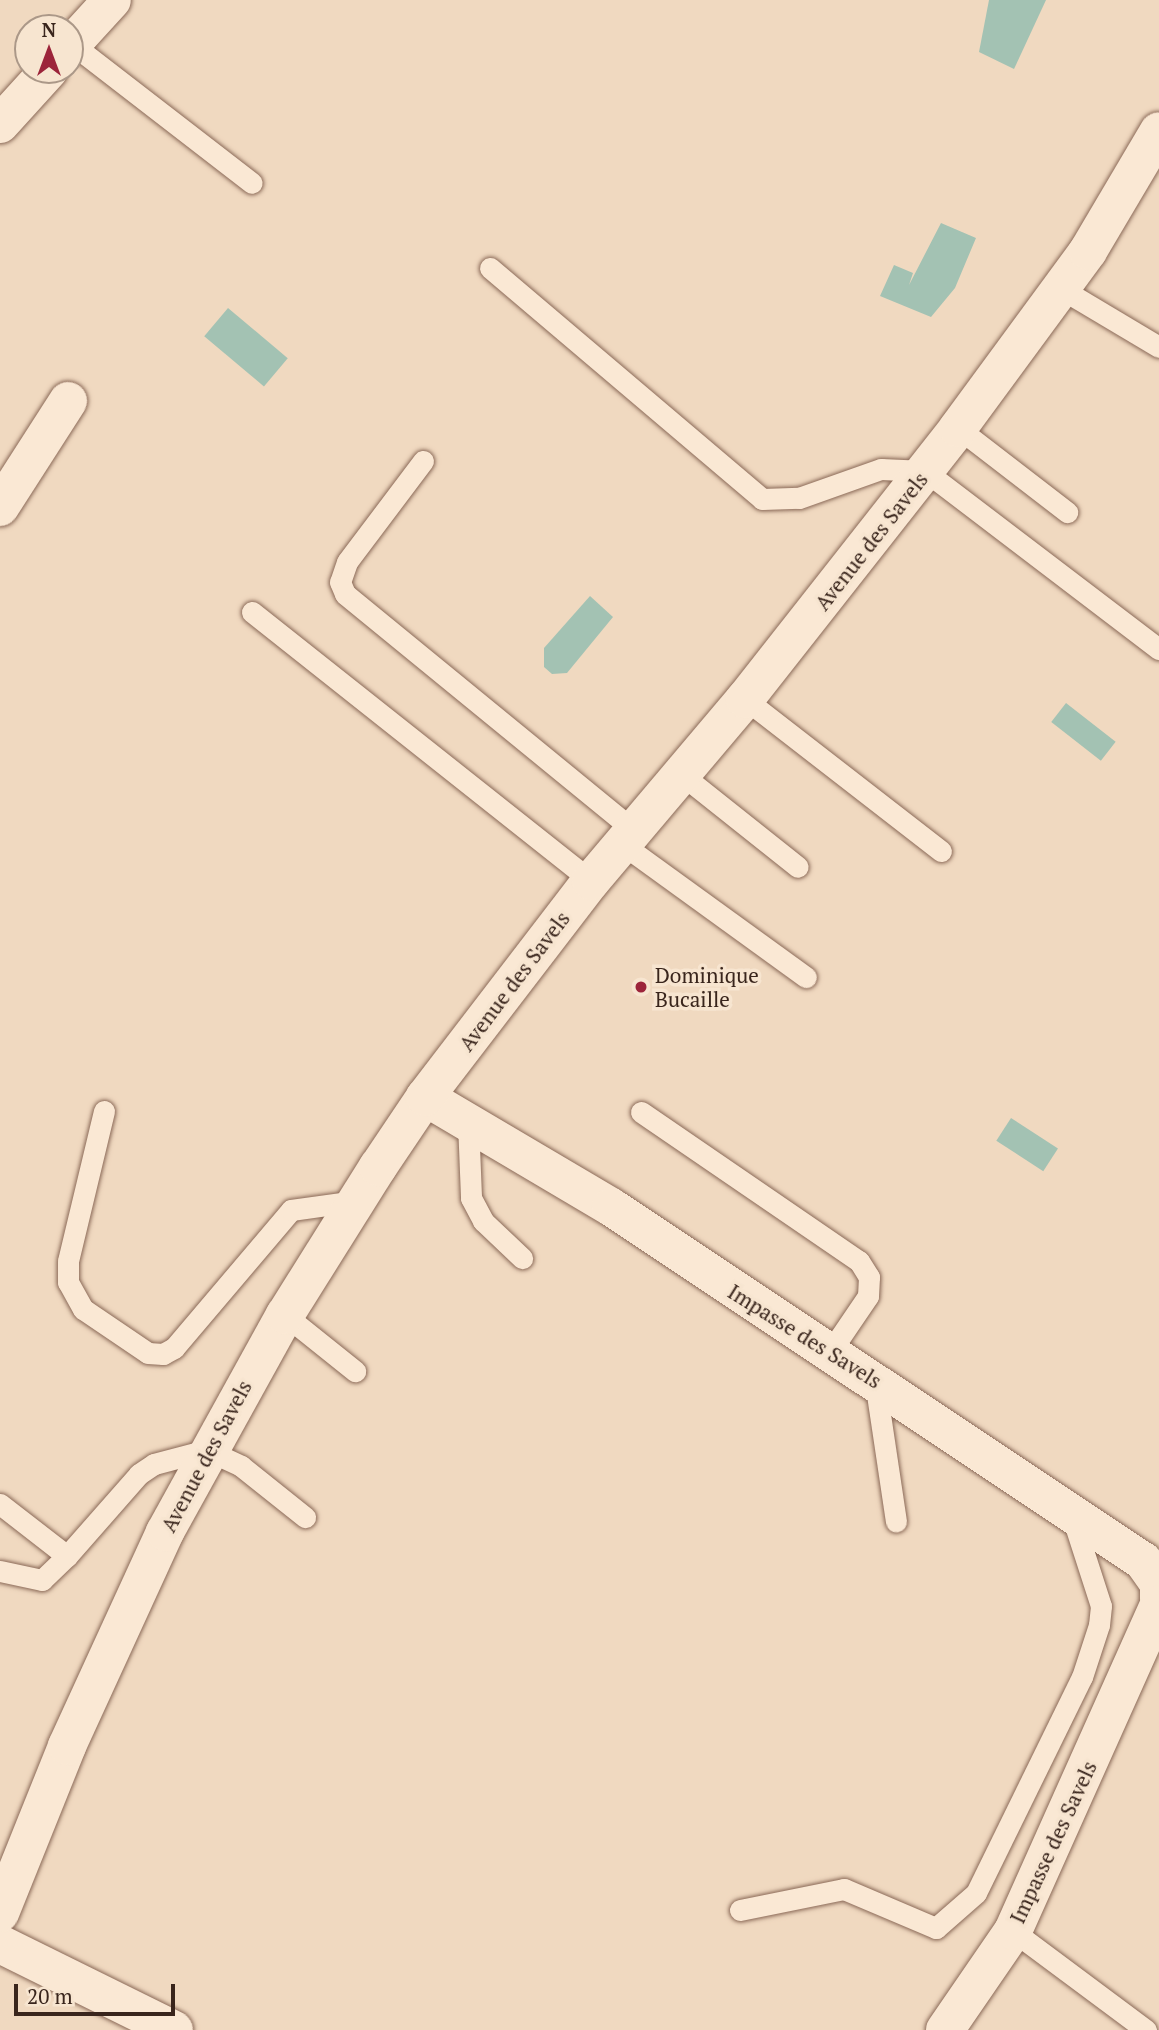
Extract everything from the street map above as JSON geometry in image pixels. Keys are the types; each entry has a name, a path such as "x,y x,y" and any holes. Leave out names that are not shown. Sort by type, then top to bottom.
{"street":[{"path":"84,31 112,0"},
{"path":"0,124 36,84"},
{"name":"Avenue des Savels","path":"0,1913 114,1640 207,1450 285,1315 356,1201 425,1097 591,881 746,699 958,428 1060,288 1159,131"},
{"path":"0,507 68,401"},
{"name":"Impasse des Savels","path":"425,1097 611,1208 875,1379 1143,1561 1158,1584 1159,1602 1013,1931 945,2030"},
{"path":"0,1944 174,2030"}],"lane":[{"path":"84,67 252,183"},
{"path":"490,268 762,499 799,498 881,469 925,471 1159,649"},
{"path":"1060,288 1159,347"},
{"path":"958,428 1067,512"},
{"path":"423,461 347,562 340,582 345,594 627,836 806,978"},
{"path":"252,612 591,881"},
{"path":"746,699 941,851"},
{"path":"681,774 798,867"},
{"path":"104,1111 68,1261 68,1282 83,1309 148,1353 163,1354 174,1348 291,1210 356,1201"},
{"path":"641,1112 859,1261 869,1277 868,1296 830,1352"},
{"path":"468,1122 471,1198 483,1221 522,1258"},
{"path":"285,1315 355,1371"},
{"path":"875,1379 896,1521"},
{"path":"0,1571 42,1580 67,1556 139,1474 154,1464 207,1450 241,1466 305,1517"},
{"path":"0,1504 67,1556"},
{"path":"740,1910 833,1888 854,1890 936,1928 976,1893 1082,1677 1099,1625 1101,1605 1070,1511"},
{"path":"1013,1931 1146,2030"}],"shaded area":[{"path":"989,0 1046,0 1014,69 979,52"},
{"path":"941,223 976,238 955,288 931,317 880,296 894,265 913,273 909,285"},
{"path":"228,308 288,358 264,386 204,336"},
{"path":"590,596 613,617 567,673 552,674 544,667 544,648"},
{"path":"1066,703 1116,742 1101,761 1051,722"},
{"path":"1011,1118 1058,1148 1043,1171 996,1141"}],"place":[{"name":"Dominique Bucaille","path":"641,987"}]}
